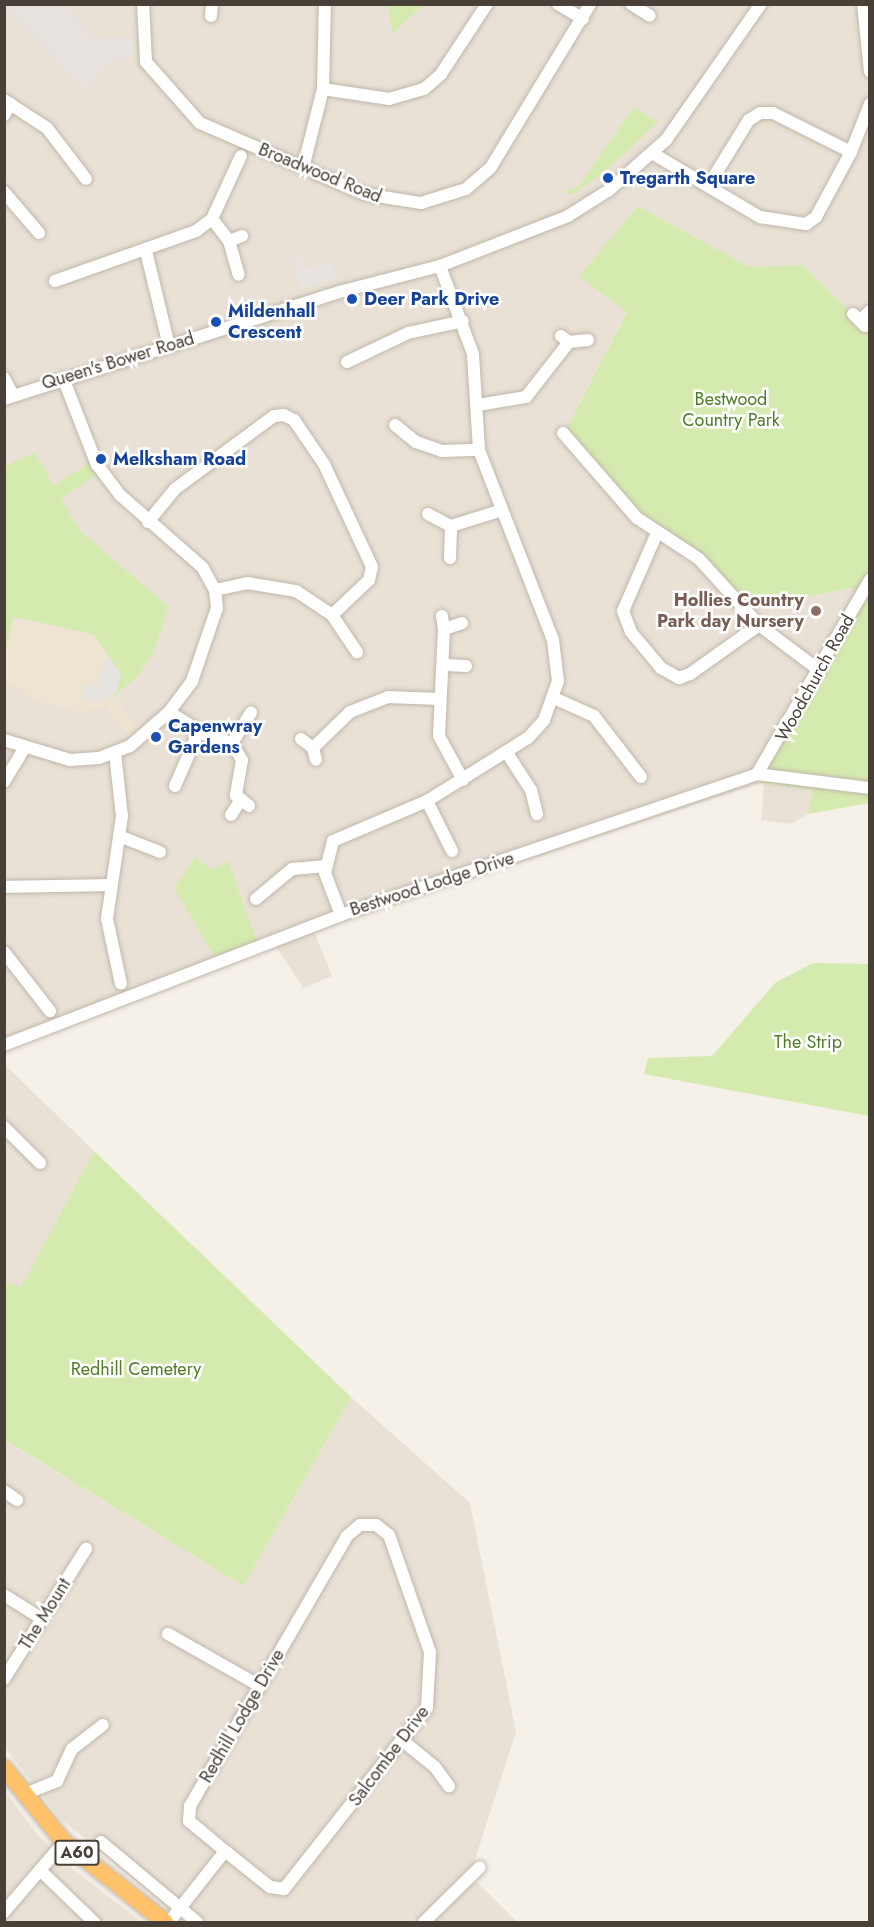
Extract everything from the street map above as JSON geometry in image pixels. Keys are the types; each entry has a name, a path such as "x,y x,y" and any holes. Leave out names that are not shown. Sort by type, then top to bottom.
{"highway":[{"name":"A60","path":"4,1768 64,1842 167,1923"}],"street":[{"name":"Broadwood Road","path":"143,4 146,62 194,118 303,168 395,202 433,201 466,189 491,167 583,19 590,4"},
{"path":"303,168 323,89 325,4"},
{"path":"323,89 389,99 424,89 441,74 487,4"},
{"path":"558,4 583,19"},
{"name":"Queen's Bower Road","path":"9,397 63,378 440,266 568,216 652,153 683,119 761,4"},
{"path":"863,4 870,72"},
{"path":"652,153 760,217 806,224 816,217 851,152 870,104"},
{"path":"7,106 47,128 78,174"},
{"path":"708,186 749,120 760,113 773,114 851,152"},
{"path":"55,281 86,266 146,251 212,219 241,156"},
{"path":"4,192 39,232"},
{"path":"212,219 229,241 239,274"},
{"path":"229,241 242,236"},
{"path":"146,251 169,346"},
{"path":"341,915 324,866 328,850 340,834 428,801 507,753 544,720 554,698 553,640 479,450 473,354 463,321 440,266"},
{"path":"859,320 870,312"},
{"path":"347,362 363,361 370,347 408,333 463,321"},
{"path":"477,405 526,397 565,339 588,340"},
{"path":"4,378 9,397"},
{"path":"4,740 24,749 70,760 115,753 142,738 170,712 209,643 215,590 202,567 148,522 97,465 63,378"},
{"path":"148,522 175,489 274,416 284,415 294,420 324,464 372,567 369,580 332,615"},
{"path":"395,425 413,447 454,454 479,450"},
{"path":"563,433 657,534 699,558 759,625 820,671"},
{"path":"428,514 451,526 502,510"},
{"path":"450,558 451,526"},
{"path":"657,534 623,611 630,632 661,668 679,678 690,674 759,625"},
{"name":"Woodchurch Road","path":"757,774 820,671 870,580"},
{"path":"215,590 273,585 296,591 332,615 357,652"},
{"path":"442,616 446,665 440,699 439,736 463,780"},
{"path":"444,629 462,623"},
{"path":"446,665 465,666"},
{"path":"301,739 315,754 350,712 386,691 440,699"},
{"path":"554,698 594,716 629,753 641,777"},
{"path":"170,712 199,731 232,743 243,760 235,781 244,803 231,815"},
{"path":"232,743 251,713"},
{"path":"182,780 199,731"},
{"path":"4,782 24,749"},
{"path":"115,753 122,797 119,836 108,885 110,945 121,984"},
{"path":"507,753 531,790 537,814"},
{"name":"Bestwood Lodge Drive","path":"4,1045 341,915 757,774 870,788"},
{"path":"428,801 452,851"},
{"path":"446,838 459,833"},
{"path":"119,836 152,853"},
{"path":"256,899 275,891 292,869 324,866"},
{"path":"4,887 108,885"},
{"path":"4,952 50,1011"},
{"path":"4,1127 37,1156"},
{"name":"Redhill Lodge Drive","path":"225,1851 189,1821 188,1811 352,1530 368,1524 389,1535"},
{"name":"Salcombe Drive","path":"225,1851 270,1887 285,1889 427,1708 432,1664 389,1535"},
{"name":"The Mount","path":"4,1679 86,1549"},
{"path":"4,1595 42,1619"},
{"path":"168,1634 260,1686"},
{"path":"25,1794 37,1785 57,1781 72,1749 103,1725"},
{"path":"403,1741 435,1767 449,1786"},
{"path":"4,1912 43,1873 64,1842"},
{"path":"101,1842 196,1923"},
{"path":"167,1923 225,1851"},
{"path":"424,1923 480,1867"},
{"path":"43,1873 94,1923"}],"shaded area":[{"path":"4,5 69,5 92,37 134,38 135,55 115,60 84,90"},
{"path":"5,5 869,5 869,331 803,265 749,267 638,206 627,311 565,431 715,567 752,608 852,588 868,597 760,783 314,931 332,976 303,988 276,946 5,1048"},
{"path":"300,257 304,270 331,262 336,278 301,289 292,259"},
{"path":"35,452 53,486 89,463 96,475 61,499 80,531 169,607 153,653 137,677 112,698 140,728 130,737 105,706 80,712 39,701 5,681 4,466"},
{"path":"108,656 121,674 116,693 102,701 81,701 85,684 103,687 97,680"},
{"path":"764,784 812,790 808,814 791,824 761,820"},
{"path":"4,1064 94,1151 21,1288 5,1282"},
{"path":"351,1397 470,1503 516,1732 470,1875 517,1922 185,1922 60,1818 5,1748 4,1440 243,1586"},
{"path":"4,1790 36,1833 72,1868 141,1922 5,1922"}],"green space":[{"path":"388,4 423,4 423,5 392,34"},
{"path":"634,107 658,122 602,174 571,195 564,191 578,187"},
{"name":"Bestwood Country Park","path":"638,206 749,267 803,265 869,331 869,803 808,814 812,790 760,783 867,596 851,588 752,608 715,567 648,523 565,431 627,312 579,276"},
{"path":"35,452 53,486 89,463 96,475 61,499 80,531 169,607 153,653 137,677 112,698 121,674 93,634 13,617 5,653 5,466"},
{"path":"195,857 212,870 228,861 257,942 214,956 174,888"},
{"name":"The Strip","path":"813,963 869,964 869,1116 644,1074 648,1058 712,1056 775,983"},
{"name":"Redhill Cemetery","path":"94,1151 351,1397 243,1586 5,1440 5,1282 21,1287"}],"place":[{"name":"Tregarth Square","path":"608,178"},
{"name":"Deer Park Drive","path":"352,299"},
{"name":"Mildenhall Crescent","path":"216,322"},
{"name":"Melksham Road","path":"101,459"},
{"name":"Hollies Country Park day Nursery","path":"816,611"},
{"name":"Capenwray Gardens","path":"156,737"}]}
